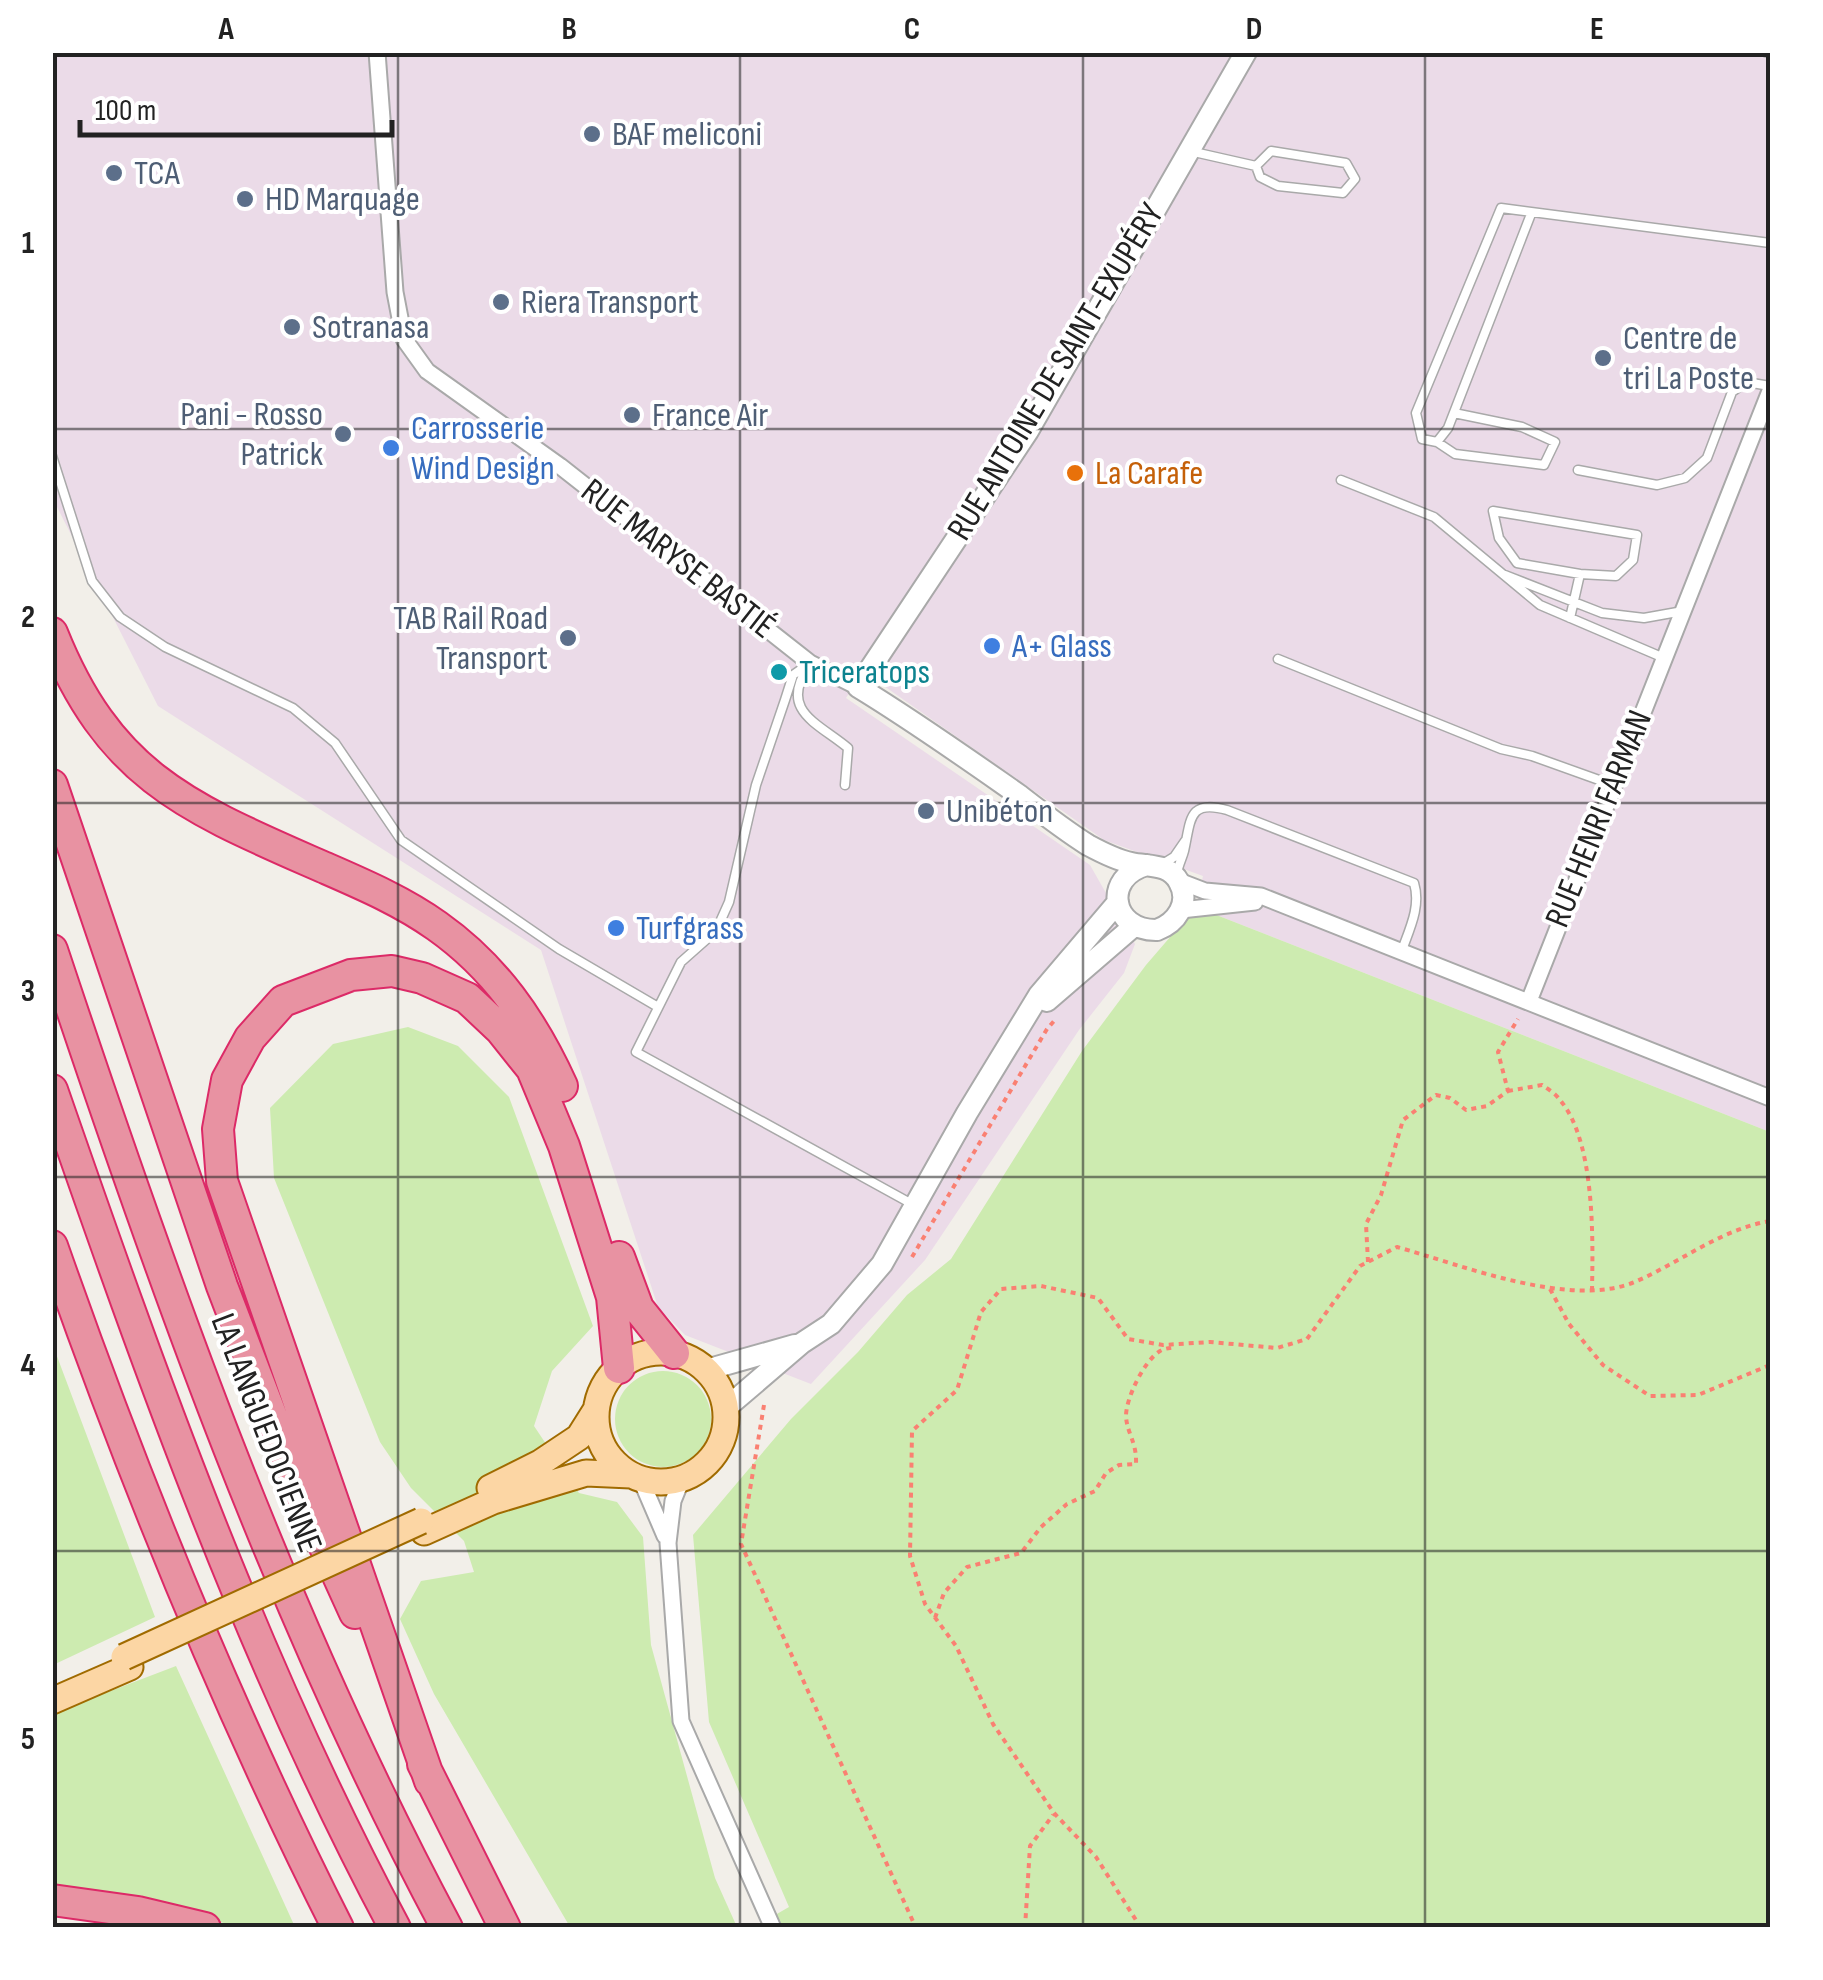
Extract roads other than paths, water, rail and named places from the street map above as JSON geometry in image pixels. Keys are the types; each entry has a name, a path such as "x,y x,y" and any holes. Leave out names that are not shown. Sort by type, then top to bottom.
{"highway":[{"path":"52,632 86,702 116,742 152,778 216,820 415,912 463,947 502,985 529,1022 565,1092 632,1295 644,1317 674,1353"},
{"path":"52,785 222,1286 305,1503 430,1781 505,1928"},
{"name":"LA LANGUEDOCIENNE","path":"52,950 248,1498 358,1750 448,1928"},
{"path":"430,1781 222,1181 218,1129 226,1080 250,1038 283,1001 350,975 392,971 422,978 467,998 500,1028 532,1069 564,1146 612,1296 619,1368"},
{"path":"52,1090 198,1499 318,1773 394,1928"},
{"path":"52,1246 163,1546 242,1731 338,1928"},
{"path":"52,1900 138,1912 205,1928"}],"main road":[{"path":"422,1527 586,1473 665,1482 682,1479 702,1468 716,1452 725,1430 726,1408 719,1387 706,1370 674,1353 651,1353 619,1368 600,1394 597,1429 604,1448 615,1464 636,1477"},
{"path":"52,1701 127,1662 422,1527 540,1463 579,1436 596,1410"},
{"path":"52,1688 127,1662"}],"street":[{"name":"RUE MARYSE BASTIÉ","path":"376,52 395,292 404,339 426,370 560,466 810,663 858,687"},
{"name":"RUE ANTOINE DE SAINT-EXUPÉRY","path":"858,687 1028,432 1246,52"},
{"name":"RUE HENRI FARMAN","path":"1528,1000 1770,388"},
{"path":"858,687 910,718 1088,845 1131,863 1153,866 1205,891 1260,896 1770,1098"},
{"path":"1088,845 1119,892 1120,912 1134,926 1156,930 1175,920 1183,896 1178,880"},
{"path":"726,1408 802,1343 831,1324 882,1264 1038,995 1119,892 1128,873 1153,866"},
{"path":"1181,910 1231,903 1279,905"},
{"path":"1022,1022 1134,926"},
{"path":"706,1370 802,1343"},
{"path":"636,1477 668,1543"},
{"path":"682,1479 673,1501 668,1543 681,1721 773,1928"}],"lane":[{"path":"1190,151 1256,166"},
{"path":"1271,151 1346,163 1355,179 1343,193 1278,186 1260,177 1256,166 1271,151"},
{"path":"1454,413 1522,427 1555,442 1544,465 1455,454 1437,442 1422,439 1416,412 1501,208 1770,243"},
{"path":"1437,442 1448,428 1532,214"},
{"path":"1578,470 1657,486 1684,478 1706,458 1732,392 1746,382 1770,388"},
{"path":"52,456 92,581 120,618 166,648 293,708 335,744 401,840 559,949 658,1008"},
{"path":"1342,480 1434,517 1540,605 1664,658"},
{"path":"1493,511 1637,535 1633,560 1616,576 1580,574 1517,562 1499,538 1493,511"},
{"path":"1496,572 1602,613 1644,618 1682,612"},
{"path":"1570,618 1580,574"},
{"path":"1278,660 1500,749 1532,756 1613,785"},
{"path":"810,663 797,683 796,699 804,715 848,748 845,785"},
{"path":"810,663 793,675 784,700 756,785 728,902 716,930 681,962 636,1052 914,1206"},
{"path":"1178,880 1192,816 1200,807 1210,806 1414,883 1418,895 1416,908 1402,952"},
{"path":"1153,866 1174,856 1185,841"}],"place":[{"name":"BAF meliconi","path":"592,134"},
{"name":"TCA","path":"114,173"},
{"name":"HD Marquage","path":"245,199"},
{"name":"Riera Transport","path":"501,302"},
{"name":"Sotranasa","path":"292,327"},
{"name":"Centre de tri La Poste","path":"1603,358"},
{"name":"France Air","path":"632,415"},
{"name":"Pani - Rosso Patrick","path":"343,434"},
{"name":"Carrosserie Wind Design","path":"391,448"},
{"name":"La Carafe","path":"1075,473"},
{"name":"TAB Rail Road Transport","path":"568,638"},
{"name":"A+ Glass","path":"992,646"},
{"name":"Triceratops","path":"779,672"},
{"name":"Unibéton","path":"926,811"},
{"name":"Turfgrass","path":"616,928"}]}
